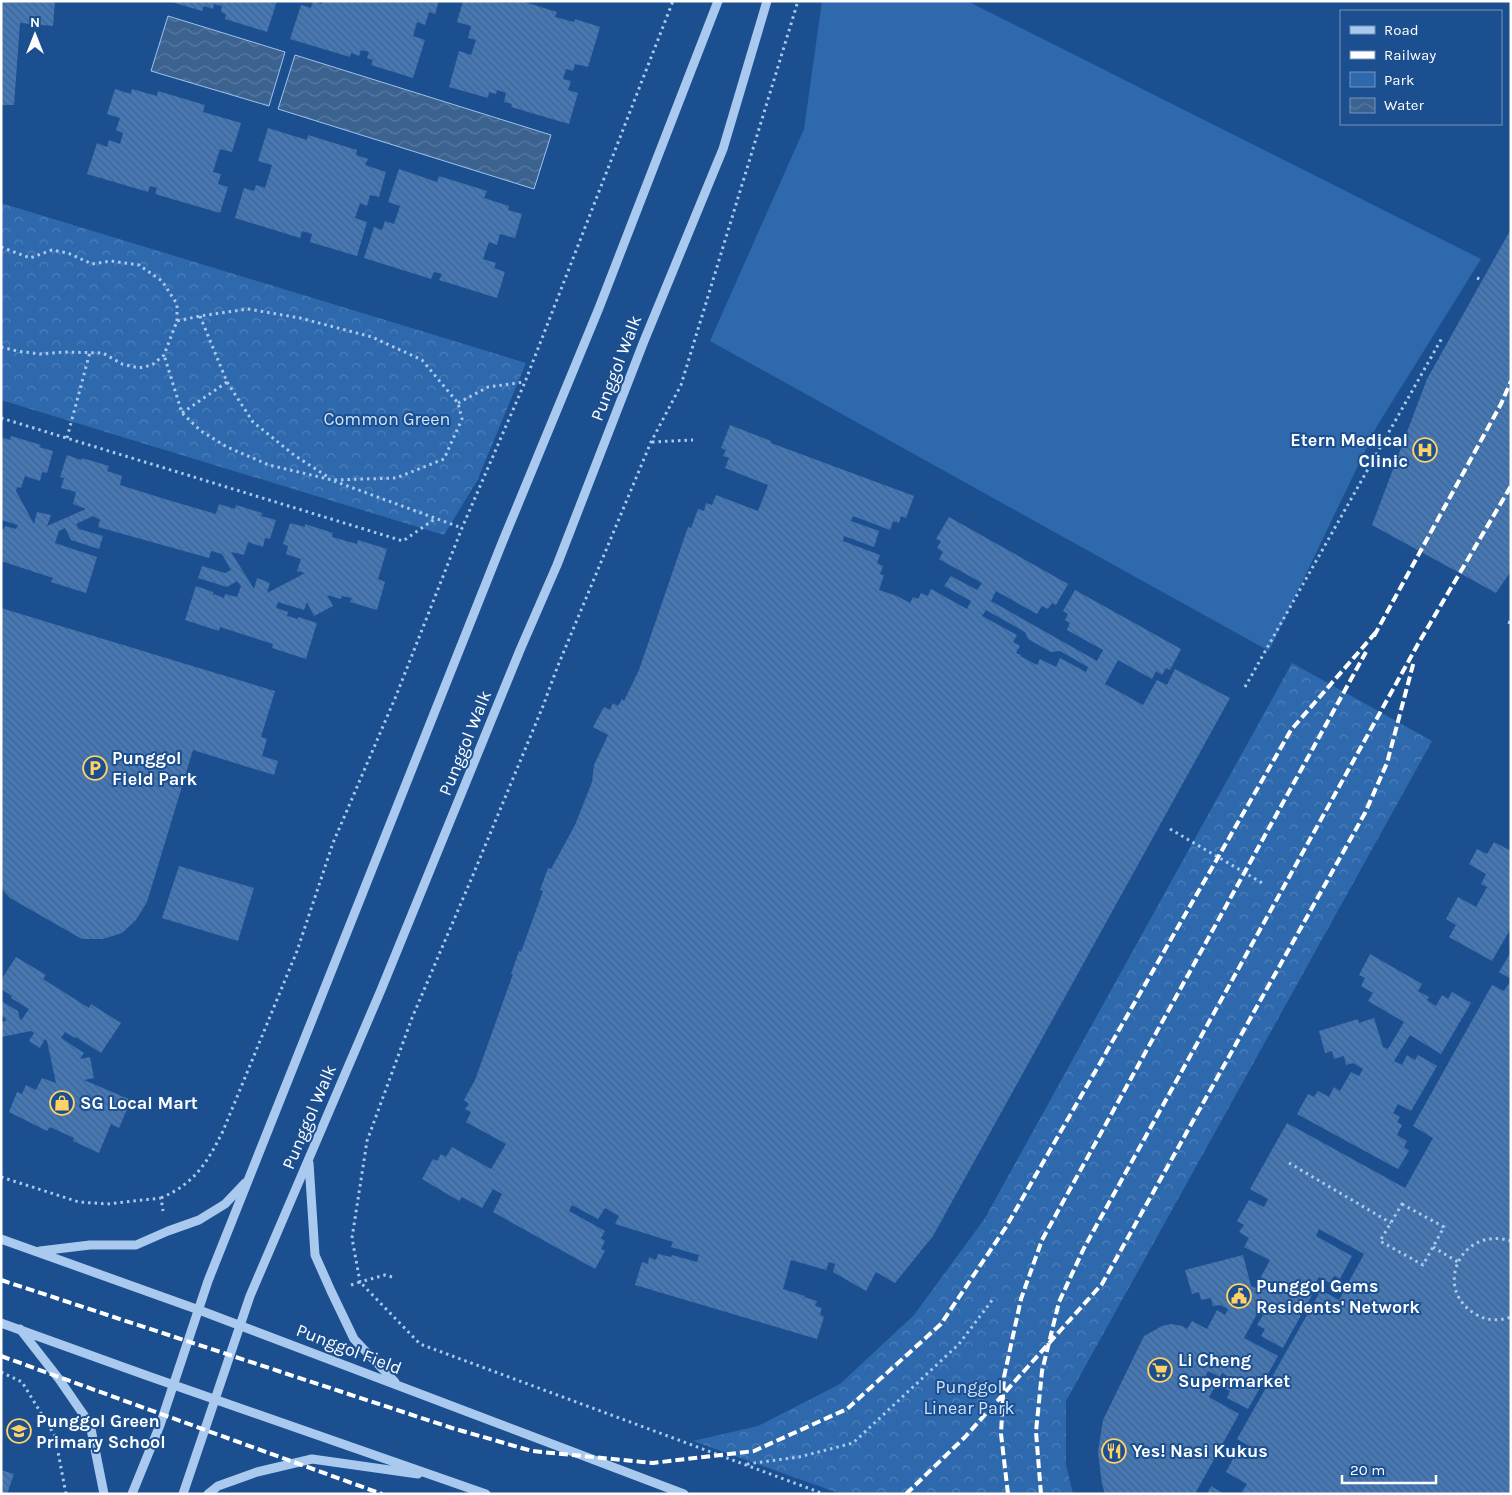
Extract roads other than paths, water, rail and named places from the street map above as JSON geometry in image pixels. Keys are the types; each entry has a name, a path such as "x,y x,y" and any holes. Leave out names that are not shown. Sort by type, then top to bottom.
{"street":[{"name":"Punggol Walk","path":"132,1494 160,1425 208,1282 499,552 593,323 718,1"},
{"name":"Punggol Walk","path":"183,1494 250,1296 381,990 520,650 557,565 644,341 723,149 767,1"},
{"path":"309,1160 315,1255 354,1339 398,1384"},
{"path":"37,1251 90,1246 136,1246 168,1231 199,1220 225,1204 249,1179"},
{"name":"Punggol Field","path":"1,1239 398,1384 684,1494"},
{"path":"1,1323 486,1494"},
{"path":"20,1329 90,1424 104,1494"},
{"path":"208,1494 218,1486 257,1472 312,1459 438,1477"}],"water":[{"path":"168,16 285,52 269,106 151,71"},
{"path":"295,55 551,135 534,189 278,109"}],"railway":[{"path":"1374,636 1501,404 1511,381"},
{"path":"1041,1494 1036,1432 1042,1371 1059,1302 1084,1248 1418,644 1511,486"},
{"path":"1,1280 452,1428 532,1451 653,1463 754,1451 847,1409 941,1324 1006,1227 1291,730 1377,631"},
{"path":"1008,1494 1001,1434 1004,1377 1021,1299 1042,1240 1366,652"},
{"path":"906,1494 965,1437 1102,1284 1365,813 1387,763 1414,661"},
{"path":"1,1356 382,1494"}],"place":[{"name":"Etern Medical Clinic","path":"1425,450"},
{"name":"Punggol Field Park","path":"95,768"},
{"name":"SG Local Mart","path":"62,1103"},
{"name":"Punggol Gems Residents' Network","path":"1239,1296"},
{"name":"Li Cheng Supermarket","path":"1160,1370"},
{"name":"Punggol Green Primary School","path":"19,1431"},
{"name":"Yes! Nasi Kukus","path":"1114,1451"}],"park label":[{"name":"Common Green","path":"387,419"},
{"name":"Punggol Linear Park","path":"969,1397"}]}
